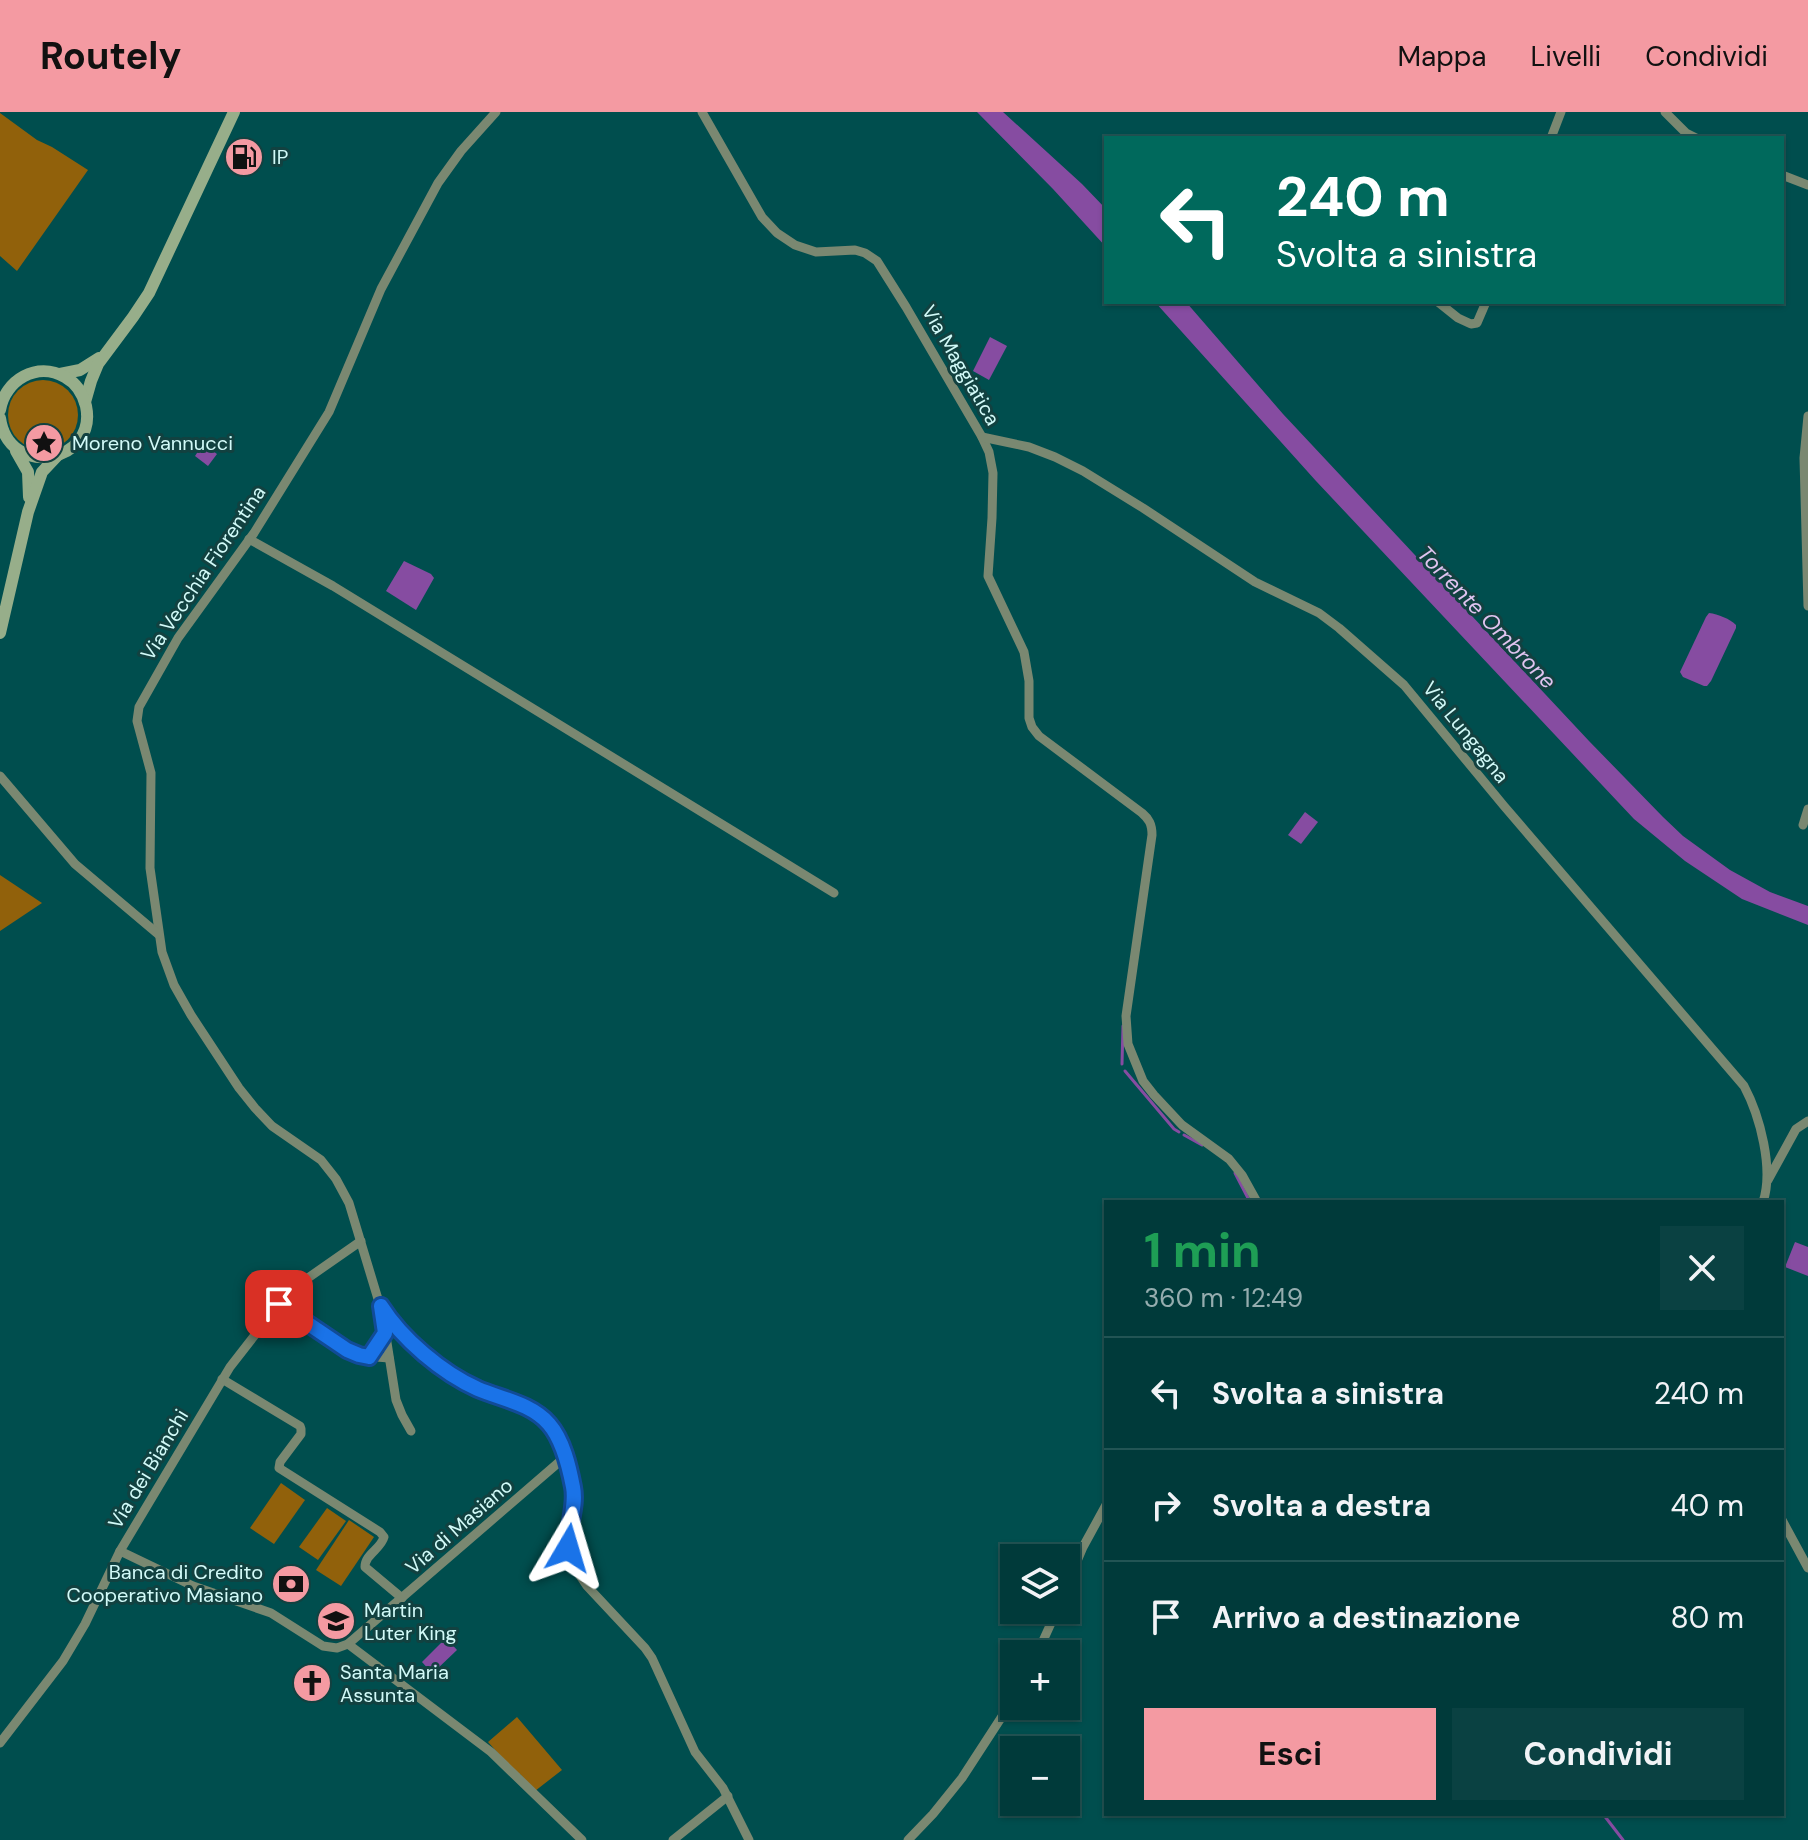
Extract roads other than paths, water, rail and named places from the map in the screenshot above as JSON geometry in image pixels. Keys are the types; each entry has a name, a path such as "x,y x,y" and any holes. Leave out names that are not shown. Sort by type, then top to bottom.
{"main road":[{"path":"85,402 92,377 105,353 149,293 234,112"},
{"path":"0,410 6,392 19,378 42,371 60,374 80,370 105,353"},
{"path":"0,633 28,512 42,472 58,455 73,446 87,420 85,402 78,388 60,374"},
{"path":"0,421 28,474 28,512"},
{"path":"13,445 30,456 44,458 58,455"},
{"path":"0,604 11,580"}],"street":[{"name":"Via Vecchia Fiorentina","path":"496,112 461,151 438,183 381,289 329,412 249,539 178,638 141,701 137,712 151,773 149,858 158,934 167,969 191,1015 239,1088 272,1126 328,1168 349,1203 381,1306 407,1336 454,1377 526,1407 541,1416 557,1435 574,1494 568,1541 573,1565 587,1586 652,1658 695,1752 728,1796 749,1840"},
{"name":"Via Maggiatica","path":"702,112 762,217 777,233 795,245 816,252 855,250 877,261 982,437 993,473 988,576 1024,652 1029,681 1030,723 1039,736 1142,813 1151,824 1152,835 1126,1016 1128,1044 1143,1081 1154,1095 1182,1125 1229,1159 1256,1200"},
{"path":"1552,136 1561,112"},
{"path":"1665,112 1692,136"},
{"path":"1784,176 1808,185"},
{"path":"1440,304 1471,324 1477,323 1485,304"},
{"path":"0,388 19,378"},
{"path":"1808,416 1804,458 1808,606"},
{"name":"Via Lungagna","path":"982,437 1029,447 1083,471 1255,582 1319,613 1404,685 1744,1086 1761,1131 1768,1180 1763,1200"},
{"path":"249,539 333,586 834,893"},
{"path":"0,774 75,864 158,934"},
{"path":"1803,825 1808,809"},
{"path":"1768,1180 1796,1129 1808,1121"},
{"name":"Via dei Bianchi","path":"0,1743 63,1661 85,1624 120,1551 222,1379 295,1287 361,1241"},
{"path":"279,1304 347,1350 369,1357 389,1358"},
{"path":"381,1306 397,1405 411,1431"},
{"path":"369,1357 385,1333"},
{"path":"222,1379 300,1426 301,1434 280,1462 279,1468 380,1532 384,1537 382,1543 364,1565 402,1598"},
{"name":"Via di Masiano","path":"348,1644 565,1457"},
{"path":"1080,1554 1104,1509"},
{"path":"1784,1524 1808,1568"},
{"path":"120,1551 193,1586 271,1613 323,1646 337,1648 348,1644 491,1752 582,1840"},
{"path":"908,1840 962,1778 1000,1720"},
{"path":"673,1840 728,1796"}],"waterway":[{"path":"1122,1064 1123,1026"},
{"path":"1125,1071 1179,1132"},
{"path":"1184,1135 1202,1145"},
{"path":"1235,1173 1249,1200"},
{"path":"1605,1816 1623,1840"}],"place":[{"name":"IP","path":"244,157"},
{"name":"Moreno Vannucci","path":"44,443"},
{"name":"Banca di Credito Cooperativo Masiano","path":"291,1584"},
{"name":"Martin Luter King","path":"336,1621"},
{"name":"Santa Maria Assunta","path":"312,1683"}],"water label":[{"name":"Torrente Ombrone","path":"1487,617"}]}
